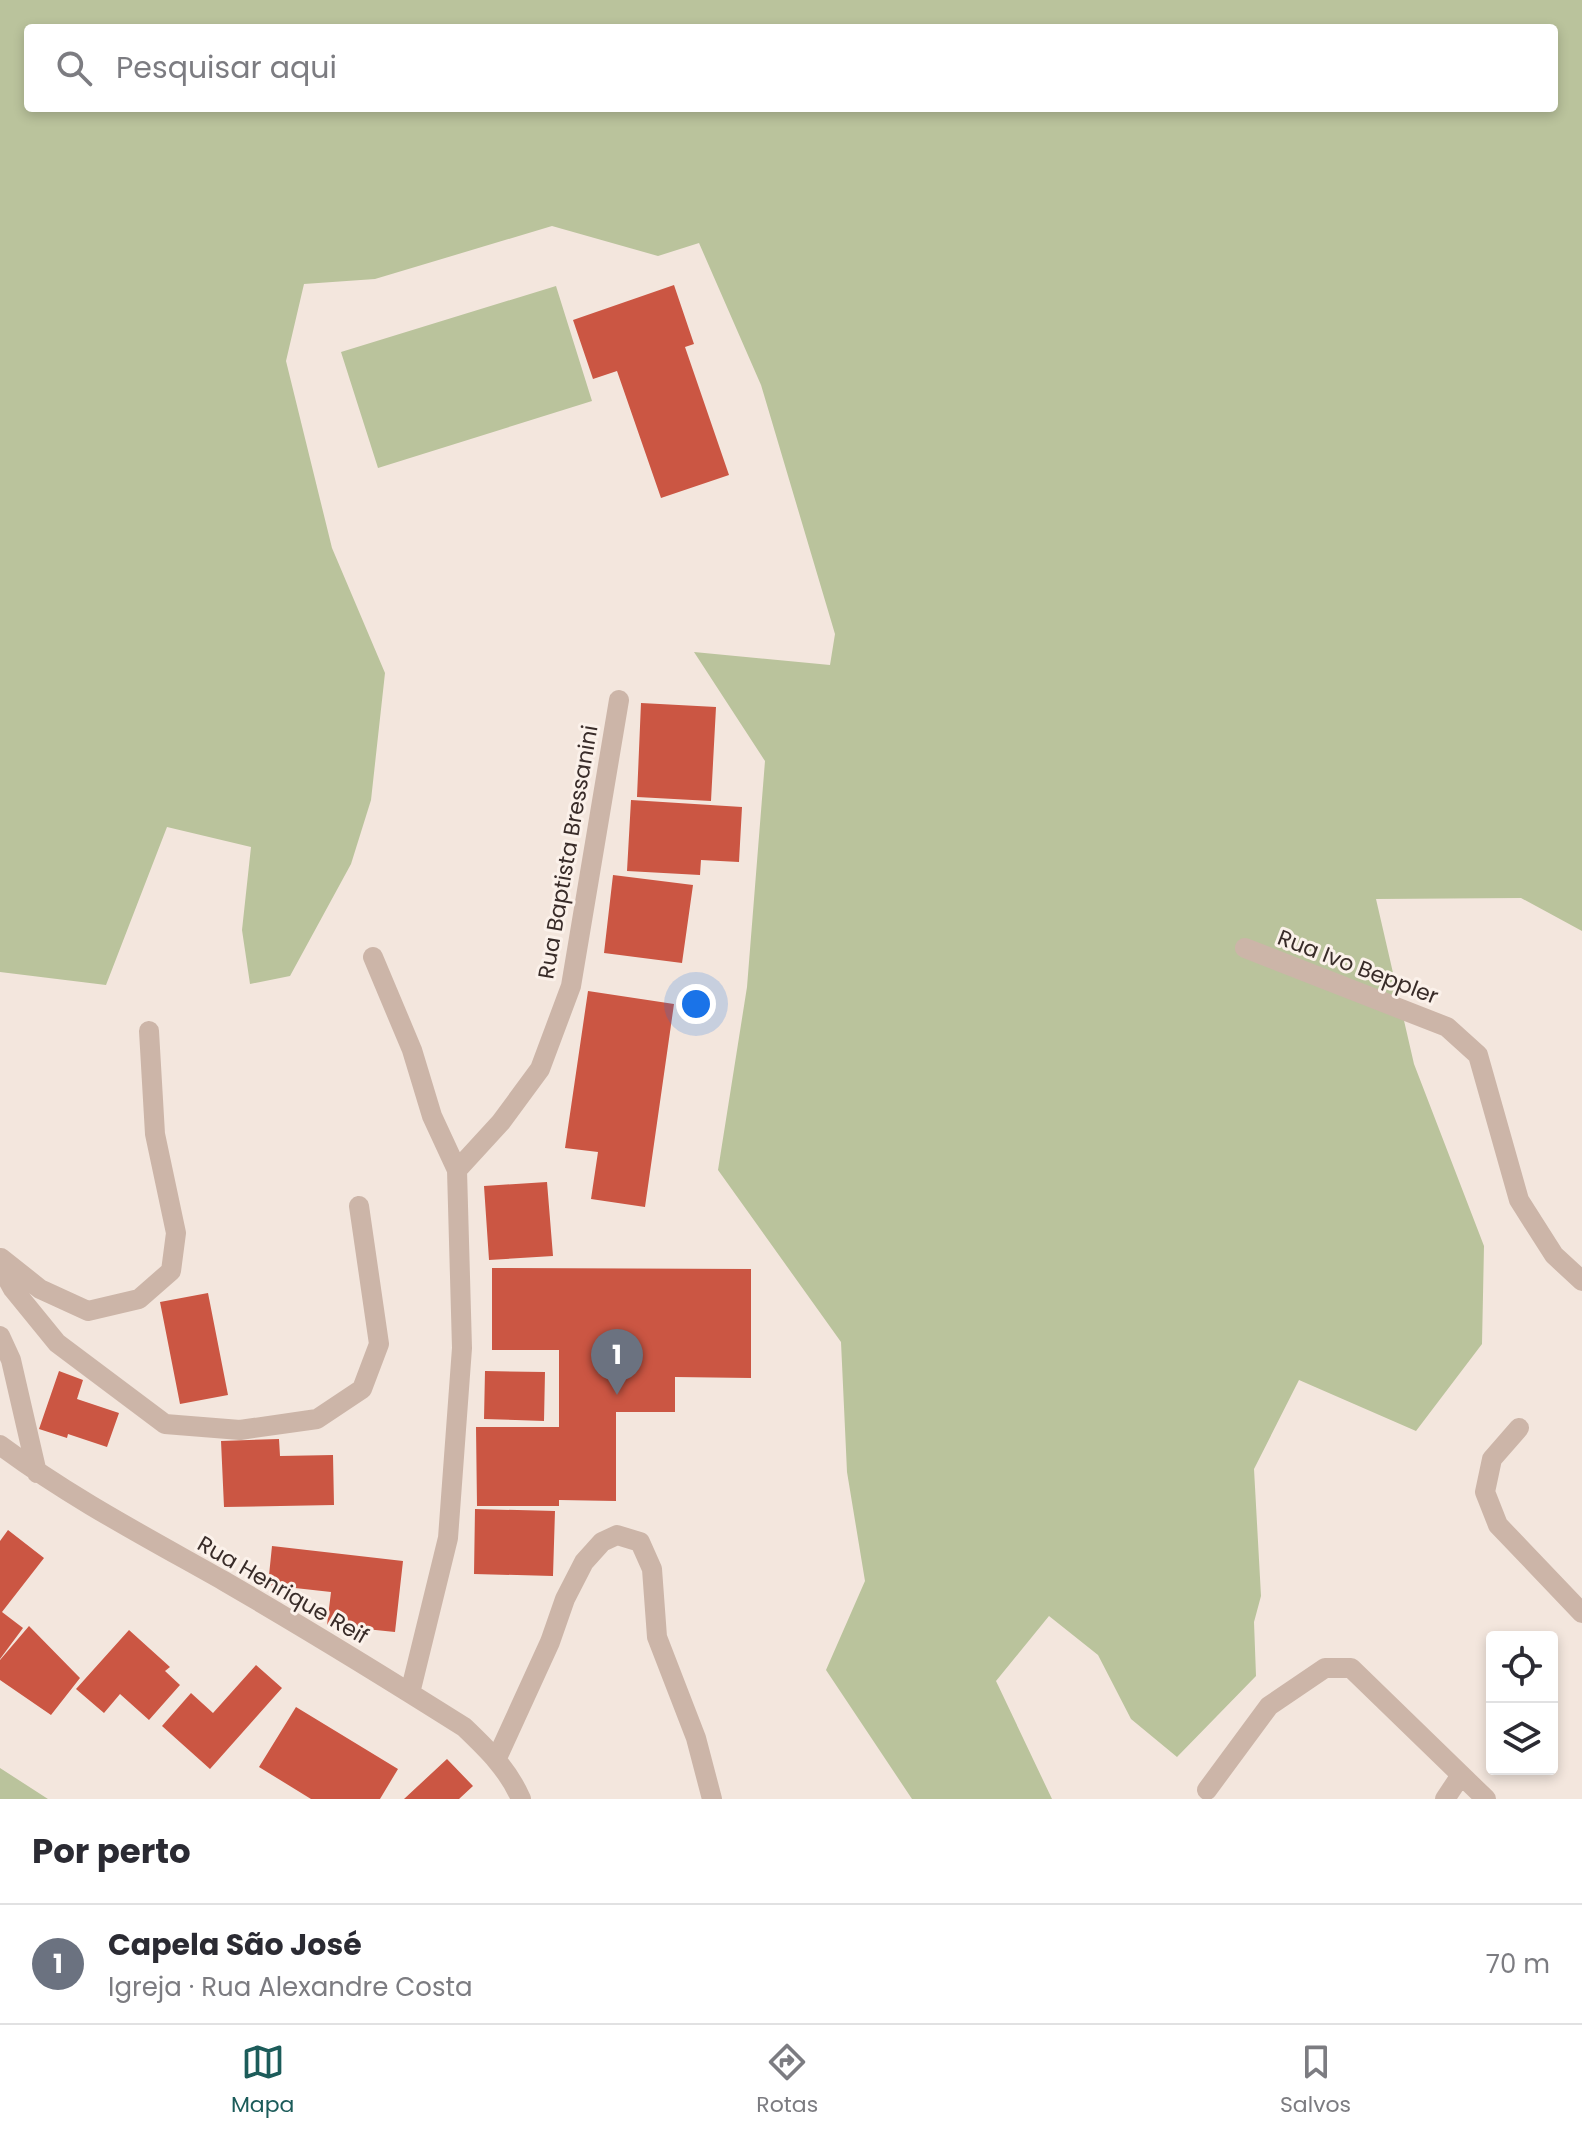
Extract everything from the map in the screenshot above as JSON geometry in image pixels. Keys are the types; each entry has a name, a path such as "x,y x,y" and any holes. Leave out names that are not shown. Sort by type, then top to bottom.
{"street":[{"name":"Rua Baptista Bressanini","path":"457,1170 501,1122 540,1069 571,986 619,700"},
{"name":"Rua Ivo Beppler","path":"1245,948 1447,1027 1478,1055 1519,1200 1554,1255 1582,1281"},
{"path":"373,957 412,1050 432,1116 457,1170 462,1348 448,1538 410,1693"},
{"path":"0,1257 40,1289 88,1311 139,1299 171,1271 176,1233 155,1134 149,1031"},
{"path":"0,1266 13,1289 57,1343 165,1424 240,1430 317,1419 362,1389 379,1344 359,1206"},
{"path":"0,1336 11,1360 37,1473"},
{"path":"1519,1428 1492,1459 1485,1492 1498,1525 1582,1613"},
{"name":"Rua Henrique Reif","path":"0,1445 37,1473 464,1727 497,1758 521,1799"},
{"path":"497,1758 584,1562 602,1542 617,1535 640,1542 652,1569 657,1637 696,1738 712,1799"},
{"path":"1207,1790 1269,1706 1325,1668 1351,1668 1486,1799"},
{"path":"1445,1799 1461,1775"}],"green space":[{"path":"0,0 1582,0 1582,931 1521,898 1376,899 1414,1064 1484,1246 1482,1344 1416,1431 1299,1380 1254,1469 1261,1596 1254,1622 1256,1676 1177,1757 1131,1719 1098,1655 1049,1616 996,1681 1052,1799 912,1799 826,1670 865,1581 847,1472 841,1342 718,1170 747,987 765,761 694,652 830,665 835,634 761,385 699,243 658,256 552,226 375,279 304,284 286,361 332,548 385,673 371,800 351,864 290,976 250,984 242,930 251,847 167,827 106,985 0,972"},
{"path":"556,286 592,401 378,468 341,352"},
{"path":"0,1768 48,1799 0,1799"}],"building":[{"path":"674,285 694,344 685,347 729,475 661,498 617,371 593,379 573,320"},
{"path":"641,703 716,707 711,801 637,797"},
{"path":"631,800 742,807 739,862 701,860 700,875 627,871"},
{"path":"613,875 693,885 682,963 604,953"},
{"path":"588,991 674,1004 645,1207 591,1199 598,1152 565,1148"},
{"path":"547,1182 553,1256 489,1260 484,1186"},
{"path":"492,1268 751,1269 751,1378 675,1377 675,1412 616,1412 616,1501 559,1500 559,1506 477,1506 476,1427 559,1427 559,1350 492,1350"},
{"path":"208,1293 228,1395 180,1404 160,1302"},
{"path":"59,1371 83,1380 77,1399 119,1413 107,1447 68,1434 67,1438 39,1429"},
{"path":"485,1371 545,1372 544,1421 484,1419"},
{"path":"279,1439 280,1456 333,1455 334,1505 224,1507 221,1441"},
{"path":"475,1509 555,1511 553,1576 474,1574"},
{"path":"8,1530 44,1558 2,1612 23,1628 0,1659 0,1541"},
{"path":"272,1546 403,1561 395,1632 327,1625 331,1592 268,1585"},
{"path":"29,1626 80,1678 51,1715 0,1680 0,1660"},
{"path":"129,1630 170,1667 165,1671 180,1685 149,1720 120,1694 104,1713 76,1689"},
{"path":"256,1665 282,1688 210,1769 162,1726 191,1693 213,1713"},
{"path":"296,1707 398,1769 380,1799 311,1799 259,1767"},
{"path":"447,1759 473,1786 459,1799 404,1799"}],"place":[{"name":"Capela São José","path":"617,1395"}]}
